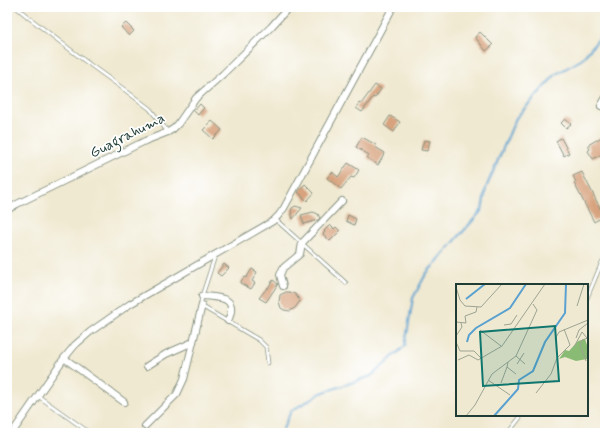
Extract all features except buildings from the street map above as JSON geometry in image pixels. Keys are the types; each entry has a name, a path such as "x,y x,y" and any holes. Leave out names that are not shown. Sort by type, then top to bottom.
{"street":[{"name":"Guagrahuma","path":"7,210 145,141 168,132 178,124 196,98 223,74 271,27 289,7"},
{"path":"12,433 74,345 125,308 275,219 284,208 393,7"},
{"path":"601,106 605,99"},
{"path":"283,286 280,274 284,268 300,254 302,243 342,201"},
{"path":"202,296 224,298 227,300 232,307 232,313 228,322"},
{"path":"145,426 177,394 184,379 202,304"},
{"path":"147,366 166,354 193,342"},
{"path":"64,358 124,402"}],"lane":[{"path":"16,7 150,109 168,132"},
{"path":"450,7 458,7"},
{"path":"275,219 346,283"},
{"path":"215,254 202,296 203,307 259,340 266,347 268,363"},
{"path":"588,296 605,258"},
{"path":"38,396 90,433"},
{"path":"508,433 521,416"}],"waterway":[{"path":"281,433 291,411 321,393 371,376 405,346 413,298 426,274 482,210 486,188 516,118 556,74 581,60 598,40 605,28"}]}
